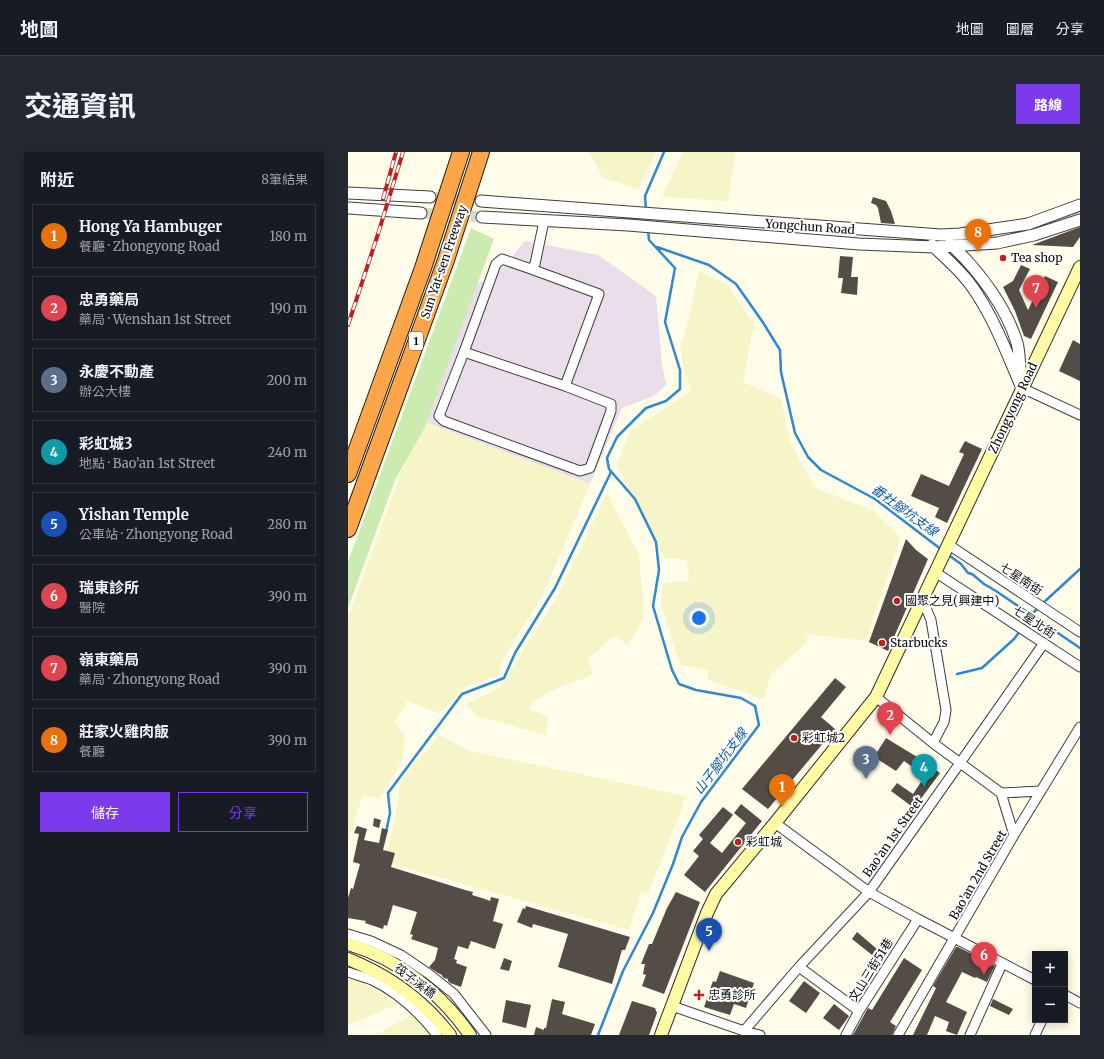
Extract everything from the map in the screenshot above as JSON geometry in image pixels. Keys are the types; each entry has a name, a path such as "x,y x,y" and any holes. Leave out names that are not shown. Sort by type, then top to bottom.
{"highway":[{"name":"Sun Yat-sen Freeway","path":"348,474 420,275 461,152"},
{"name":"Sun Yat-sen Freeway","path":"348,529 443,267 481,152"}],"main road":[{"name":"Zhongyong Road","path":"936,568 1080,267"},
{"path":"661,1035 716,894 876,697 936,568"},
{"name":"筏子溪橋","path":"348,944 385,959 408,973 446,1005 470,1035"},
{"name":"筏子溪橋","path":"348,958 373,970 400,987 424,1007 450,1035"}],"street":[{"path":"348,193 430,197"},
{"name":"Yongchun Road","path":"481,201 941,235 1028,224 1080,205"},
{"path":"348,208 421,213"},
{"path":"482,217 544,221 535,264 531,269"},
{"name":"Yongchun Road","path":"544,221 628,225 859,244 934,247 997,243 1034,234 1080,220"},
{"path":"922,234 963,276 977,293 994,323 1022,388 1080,415"},
{"path":"941,235 975,270 993,295 1006,317 1017,344 1022,388"},
{"path":"464,352 565,386 611,404 611,411 590,468 580,470 444,421 439,416 496,264 502,259 599,294 565,386"},
{"name":"七星南街","path":"947,547 1080,632"},
{"name":"七星北街","path":"936,568 1080,667"},
{"path":"922,598 931,620 946,710 944,722 933,743"},
{"name":"Bao’an 1st Street","path":"744,1031 799,966 869,892 1044,643"},
{"path":"876,697 960,764 1001,792 1042,791"},
{"name":"Bao’an 2nd Street","path":"898,1035 1014,835 1080,727"},
{"path":"1001,792 1014,835"},
{"path":"775,823 869,892 1002,964 1032,979"},
{"name":"文山三街51巷","path":"846,1035 859,1011 918,919"},
{"path":"348,934 371,941 401,955 429,974 454,994 486,1035"},
{"path":"970,1035 1002,964"},
{"path":"799,966 859,1011"},
{"path":"348,972 372,980 401,998 422,1017 437,1035"},
{"path":"1068,997 1080,1003"},
{"path":"672,1006 744,1031 760,1035"},
{"path":"1035,1035 1041,1023"}],"shaded area":[{"path":"525,241 598,255 656,296 662,364 666,385 654,396 622,408 590,484 420,420 465,286 493,279"}],"green space":[{"path":"589,152 656,152 639,189 603,178"},
{"path":"683,152 736,152 728,201 662,197"},
{"path":"471,228 494,239 425,427 395,480 348,608 348,562"},
{"path":"699,271 727,284 756,328 752,333 743,382 781,399 790,442 811,481 819,490 873,510 899,536 900,539 866,641 808,634 806,643 771,674 764,699 708,680 708,670 680,665 661,604 663,584 689,580 687,560 664,558 617,466 632,429 680,399 691,390 683,367 680,343 683,341"},
{"path":"420,420 590,484 542,597 503,659 498,676 467,686 439,713 407,701 395,722 405,735 402,761 379,799 363,795 348,840 348,618"},
{"path":"607,493 639,555 644,618 628,645 614,636 588,659 593,675 559,687 534,701 529,710 548,716 545,735 477,716 466,704 499,688 556,599"},
{"path":"439,735 470,751 686,796 648,893 641,892 629,930 384,862 395,819 401,781"},
{"path":"348,979 360,981 398,1004 348,1025"},
{"path":"411,1016 435,1035 374,1035"}],"building":[{"path":"873,197 886,201 895,224 881,223 878,208 876,205 871,203"},
{"path":"1080,227 1080,237 1073,247 1032,245"},
{"path":"840,256 853,257 851,277 858,277 857,295 841,293 843,278 838,278"},
{"path":"1021,265 1030,269 1019,290 1028,310 1045,276 1058,282 1031,339 1024,336 1015,311 1003,287 1013,281"},
{"path":"1073,340 1080,344 1080,381 1059,371"},
{"path":"965,441 982,449 947,523 935,517 939,508 911,496 921,474 949,486 964,454 959,452"},
{"name":"國聚之見(興建中)","path":"906,539 916,550 928,559 888,651 869,642"},
{"path":"835,678 846,687 821,717 835,729 768,809 742,789"},
{"path":"886,738 940,773 914,808 891,791 897,783 913,794 925,776 904,761 896,771 874,757"},
{"path":"741,804 762,821 705,892 684,875 699,856 693,851 703,839 699,835 723,807 733,815 710,843 722,853 746,823 734,813"},
{"path":"374,818 381,820 379,828 373,826"},
{"path":"357,826 367,829 364,840 379,843 382,828 388,830 383,850 395,853 391,867 473,892 472,895 490,901 491,897 499,899 493,921 503,924 495,949 471,941 468,949 458,946 454,959 457,960 456,963 467,967 461,987 450,983 448,979 444,978 442,975 429,967 435,960 438,948 411,939 413,935 410,934 417,912 393,905 387,926 384,925 383,929 365,923 366,921 348,918 348,898 351,888 353,889 360,864 353,862 359,834 354,833"},
{"path":"676,892 700,902 664,994 642,986 646,975 643,974 645,964 641,964 649,944 652,944 667,908"},
{"path":"526,906 630,937 625,950 622,950 612,984 558,967 568,934 533,924 532,928 517,922 523,908 525,909"},
{"path":"857,932 877,949 872,955 852,939"},
{"path":"956,947 995,966 987,982 962,972 946,1002 967,1012 957,1035 946,1031 949,1022 935,1016 927,1035 913,1035 936,988 933,986"},
{"path":"504,958 512,961 509,971 500,969"},
{"path":"904,958 922,970 890,1022 896,1026 892,1035 853,1035 868,1008 872,1010"},
{"path":"720,971 754,983 746,1008 734,1004 730,1015 704,1007 713,981 716,982"},
{"path":"804,981 820,993 806,1013 789,1001"},
{"path":"552,999 565,1002 562,1014 595,1024 591,1035 534,1035 536,1027 544,1030 544,1028 546,1028"},
{"path":"993,999 1013,1009 1009,1015 990,1006"},
{"path":"506,1000 531,1005 526,1028 502,1022"},
{"path":"632,1001 655,1008 657,1013 649,1035 619,1035"},
{"path":"834,1004 849,1016 839,1030 823,1018"}],"waterway":[{"name":"山子腳坑支線","path":"646,211 645,196 664,152"},
{"name":"山子腳坑支線","path":"598,1035 623,971 653,913 673,864 682,837 701,802 759,725 755,706 741,698 696,690 679,684 672,670 653,606 659,570 656,542 635,499 609,469 607,458 617,437 646,408 666,401 680,389 680,370 665,322 675,268 649,240 648,229"},
{"name":"番社腳坑支線","path":"657,247 709,265 736,284 780,350 781,372 795,433 808,457 821,470 875,499 942,550"},
{"path":"386,832 390,813 388,793 462,694 504,678 515,653 555,588 611,472"},
{"name":"番社腳坑支線","path":"947,554 961,564 968,573 972,574 984,584 1080,648"},
{"path":"1042,604 1080,569"},
{"name":"番社腳坑支線","path":"1023,627 1031,615 1039,607"},
{"path":"957,674 982,668 1014,639 1020,631"}],"tunnel":[{"path":"430,197 481,201"},
{"path":"421,213 482,217"}],"railway":[{"path":"383,199 396,152"},
{"path":"348,325 403,152"}],"place":[{"name":"莊家火雞肉飯","path":"978,252"},
{"name":"Tea shop","path":"1003,258"},
{"name":"嶺東藥局","path":"1036,308"},
{"name":"國聚之見(興建中)","path":"897,601"},
{"name":"Starbucks","path":"882,643"},
{"name":"忠勇藥局","path":"890,735"},
{"name":"彩虹城2","path":"794,738"},
{"name":"永慶不動產","path":"866,779"},
{"name":"彩虹城3","path":"924,787"},
{"name":"Hong Ya Hambuger","path":"782,807"},
{"name":"彩虹城","path":"738,842"},
{"name":"Yishan Temple","path":"709,951"},
{"name":"瑞東診所","path":"984,975"},
{"name":"忠勇診所","path":"699,995"}]}
